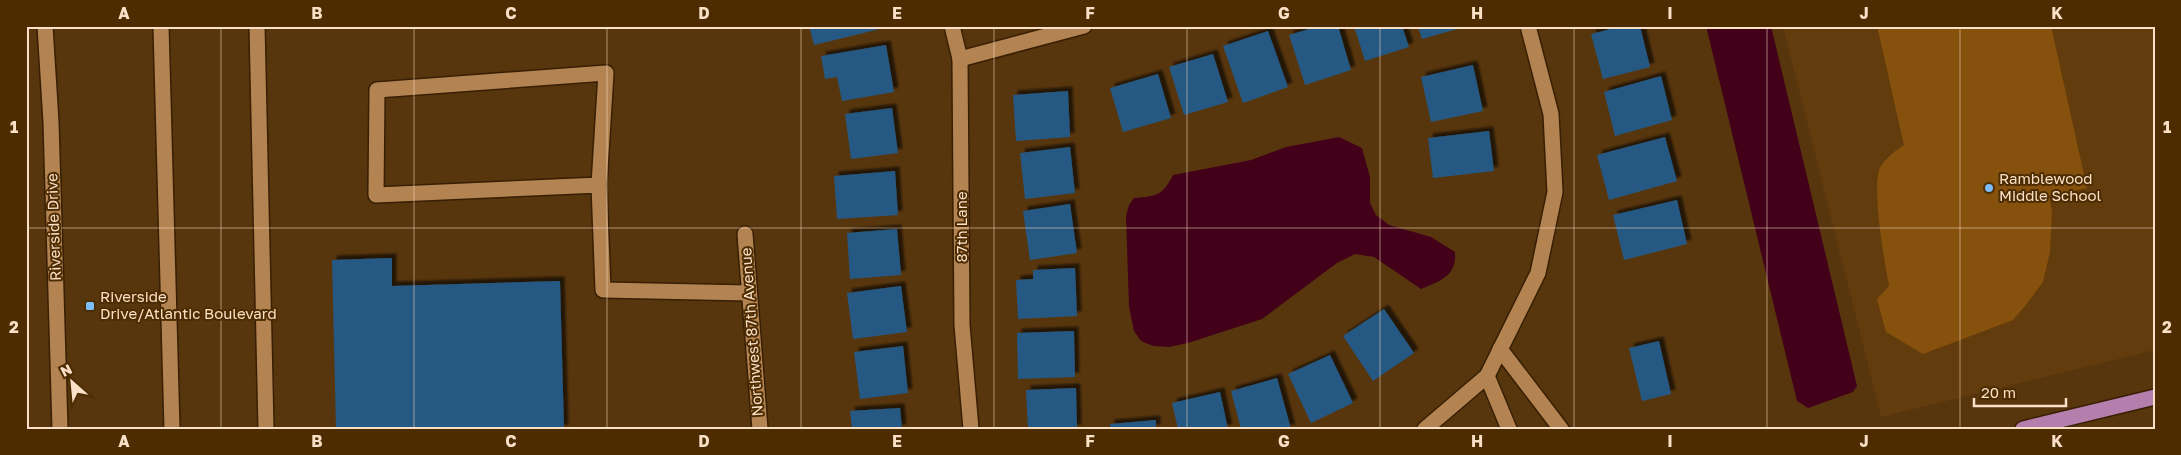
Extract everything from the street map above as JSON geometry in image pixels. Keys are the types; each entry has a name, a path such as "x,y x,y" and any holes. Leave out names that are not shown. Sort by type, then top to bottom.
{"main road":[{"path":"2023,429 2155,397"}],"street":[{"name":"Riverside Drive","path":"45,26 51,132 60,429"},
{"path":"161,26 172,429"},
{"path":"257,26 266,429"},
{"name":"87th Lane","path":"952,26 960,60 962,325 971,429"},
{"path":"960,60 1084,26"},
{"path":"1425,429 1487,376 1538,273 1555,192 1551,114 1528,26"},
{"path":"599,185 376,195 377,90 606,73 599,185 603,290 749,293"},
{"name":"Northwest 87th Avenue","path":"745,234 760,429"},
{"path":"1500,349 1561,429"},
{"path":"1487,376 1509,429"}],"shaded area":[{"path":"1706,26 1771,26 1857,386 1853,392 1808,408 1797,401"},
{"name":"Ramblewood Middle School","path":"1783,26 2155,26 2155,350 1881,417"},
{"path":"1877,26 2051,26 2087,188 2049,196 2052,211 2050,252 2043,282 2013,320 1923,354 1886,332 1877,299 1889,286 1879,224 1878,175 1881,166 1886,160 1904,145"},
{"path":"1339,137 1362,148 1370,177 1370,203 1376,215 1389,225 1431,237 1455,252 1455,260 1450,272 1441,280 1421,289 1374,257 1355,254 1337,263 1262,319 1188,343 1169,347 1153,346 1141,341 1134,331 1129,307 1126,216 1129,205 1134,198 1158,194 1166,187 1173,175 1251,160 1286,147"}],"building":[{"path":"809,26 884,26 884,28 814,45"},
{"path":"1319,26 1338,26 1351,70 1305,85 1289,35"},
{"path":"1354,26 1402,26 1409,47 1365,61"},
{"path":"1418,26 1464,26 1464,27 1422,39"},
{"path":"1622,26 1640,26 1650,67 1603,79 1591,34"},
{"path":"1268,31 1288,87 1243,103 1223,46"},
{"path":"886,45 894,92 842,101 837,77 825,79 821,56"},
{"path":"1213,54 1228,102 1184,115 1169,67"},
{"path":"1473,65 1483,111 1431,122 1421,77"},
{"path":"1158,74 1171,118 1123,132 1110,88"},
{"path":"1661,76 1672,120 1615,136 1604,92"},
{"path":"1068,91 1070,137 1016,141 1013,95"},
{"path":"892,108 898,153 851,159 845,114"},
{"path":"1489,131 1494,171 1433,178 1428,138"},
{"path":"1665,137 1677,181 1609,200 1597,155"},
{"path":"1070,147 1075,193 1025,199 1020,153"},
{"path":"895,171 898,215 837,219 834,176"},
{"path":"1677,200 1687,244 1624,260 1613,215"},
{"path":"1070,204 1077,253 1030,260 1023,211"},
{"path":"897,229 901,275 850,279 847,233"},
{"path":"392,258 392,286 560,281 564,429 336,429 332,260"},
{"path":"1075,268 1077,316 1018,319 1016,280 1033,279 1033,270"},
{"path":"901,286 907,332 853,339 847,293"},
{"path":"1384,309 1414,353 1373,381 1343,336"},
{"path":"1074,331 1075,377 1018,379 1017,333"},
{"path":"1659,341 1671,394 1642,401 1629,348"},
{"path":"903,346 908,393 860,399 854,352"},
{"path":"1330,355 1353,403 1311,423 1288,374"},
{"path":"1277,378 1291,429 1241,429 1231,391"},
{"path":"1076,388 1077,429 1028,429 1026,390"},
{"path":"1220,392 1228,429 1178,429 1172,403"},
{"path":"900,408 902,429 852,429 850,411"},
{"path":"1156,420 1156,429 1110,429 1110,424"}],"place":[{"name":"Ramblewood Middle School","path":"1989,188"},
{"name":"Riverside Drive/Atlantic Boulevard","path":"90,306"}]}
